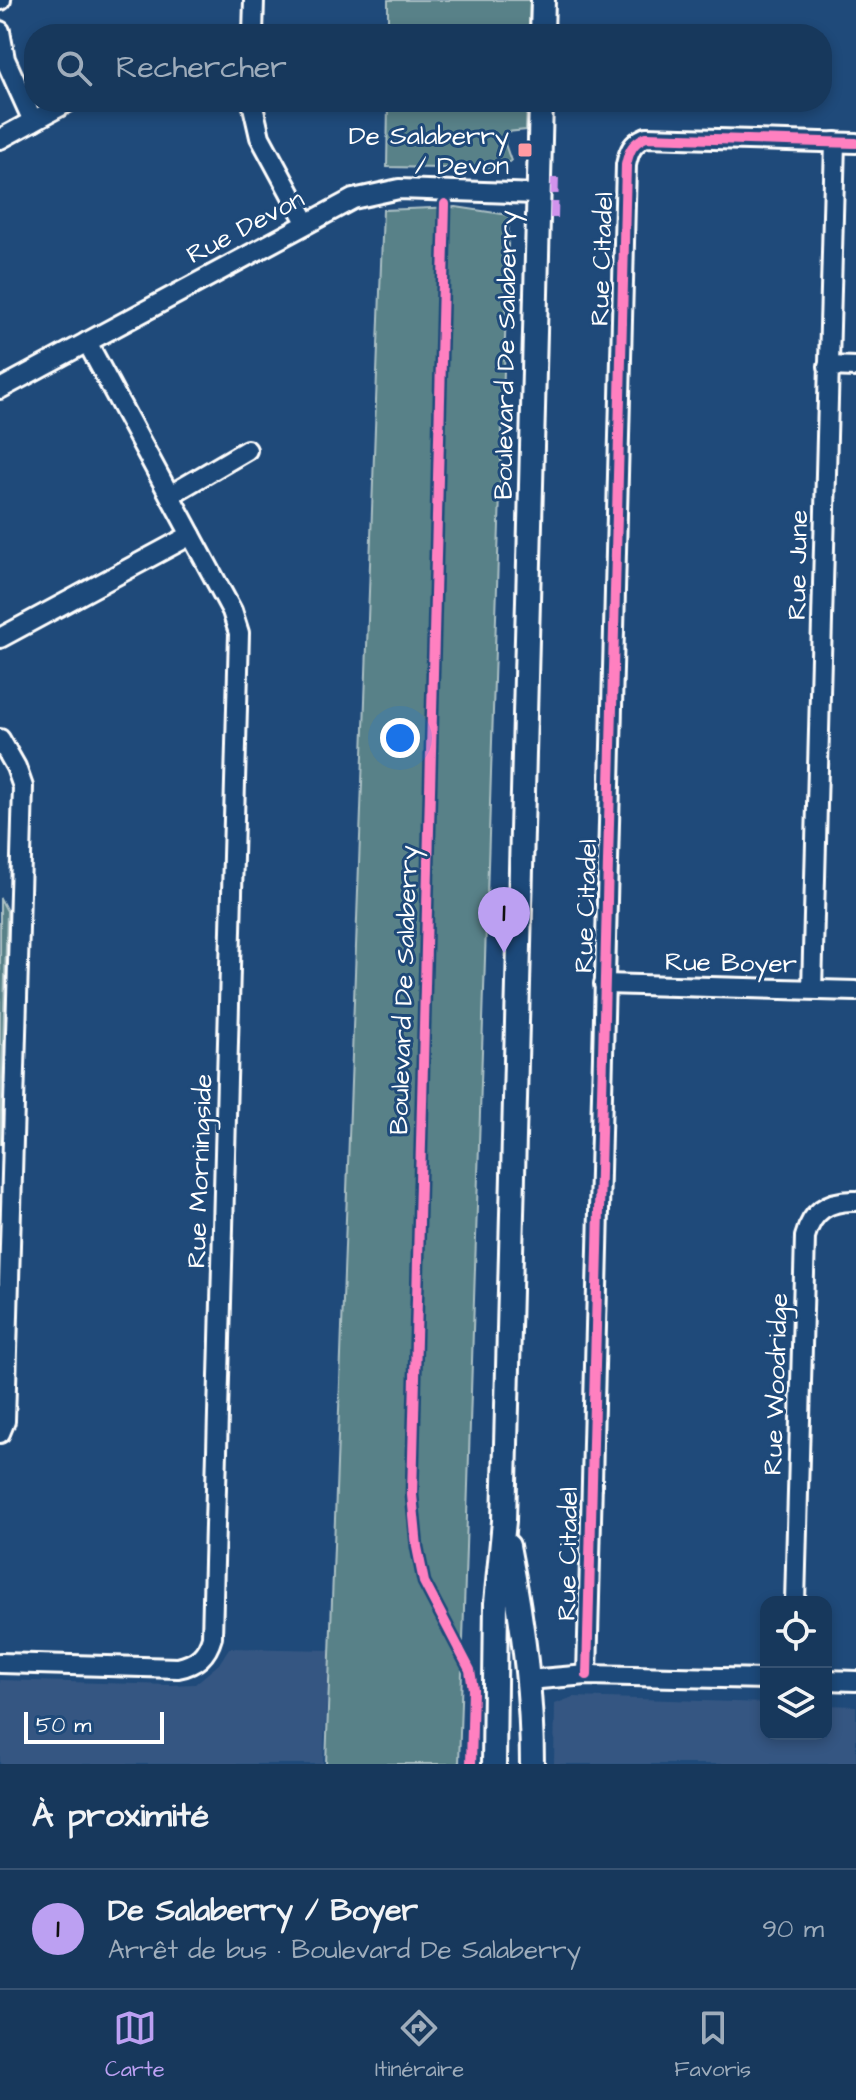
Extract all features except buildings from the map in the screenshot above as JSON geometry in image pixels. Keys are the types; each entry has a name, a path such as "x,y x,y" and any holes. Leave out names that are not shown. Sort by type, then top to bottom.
{"street":[{"path":"253,24 254,0"},
{"path":"542,24 543,0"},
{"path":"0,31 5,59 24,101"},
{"path":"29,112 33,121"},
{"path":"0,139 50,112"},
{"path":"254,112 260,137 306,222"},
{"name":"Boulevard De Salaberry","path":"494,1764 496,1603 504,1521 541,112"},
{"name":"Rue Citadel","path":"587,1675 625,186 629,152 636,142 646,137 835,142"},
{"path":"835,142 856,143"},
{"name":"Rue June","path":"812,989 835,142"},
{"name":"Rue Devon","path":"0,389 353,199 387,190 537,194"},
{"name":"Rue Morningside","path":"0,1663 178,1668 202,1658 212,1637 239,633 232,611 87,342"},
{"path":"828,366 856,367"},
{"path":"170,495 247,450"},
{"path":"0,638 191,535"},
{"path":"0,739 23,787 5,1242 5,1421 0,1433"},
{"path":"0,882 20,881"},
{"name":"Rue Boyer","path":"604,984 856,991"},
{"name":"Rue Woodridge","path":"795,1596 805,1237 812,1218 820,1209 841,1201 856,1201"},
{"name":"Boulevard De Salaberry","path":"504,1521 519,1601 528,1680 532,1764"},
{"path":"528,1680 587,1675 760,1679"},
{"path":"832,1680 856,1681"}],"shaded area":[{"path":"229,1648 330,1650 323,1764 0,1764 0,1680 195,1684 219,1664"},
{"path":"573,1697 760,1703 760,1740 832,1740 832,1705 856,1706 856,1764 554,1764 555,1704"}],"green space":[{"path":"388,0 530,0 529,24 388,24"},
{"path":"388,112 527,112 526,130 507,132 505,144 511,161 495,169 387,167"},
{"path":"456,207 509,215 459,1764 326,1764 383,210"},
{"path":"0,898 7,911 0,1145"}],"marked path":[{"path":"554,218 555,174"}],"cycle path":[{"path":"587,1675 626,165 632,148 646,137 856,143"},
{"path":"445,204 412,1495 424,1582 470,1670 473,1689 471,1764"}],"place":[{"name":"De Salaberry / Devon","path":"525,150"},
{"name":"De Salaberry / Boyer","path":"504,953"}]}
